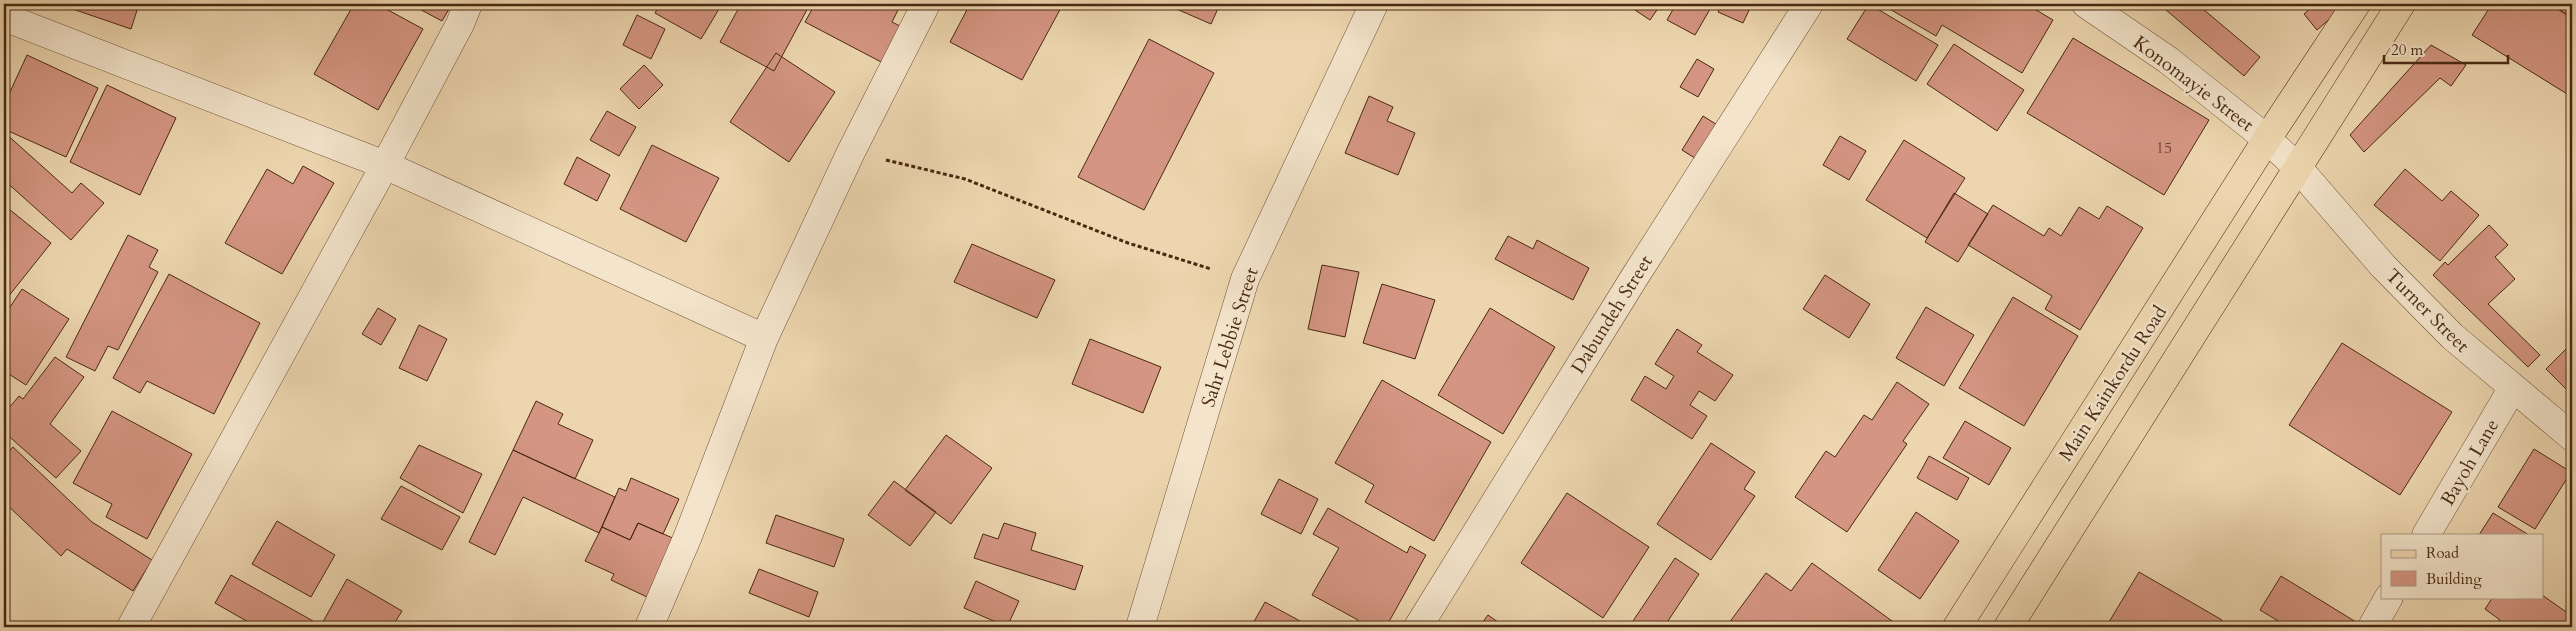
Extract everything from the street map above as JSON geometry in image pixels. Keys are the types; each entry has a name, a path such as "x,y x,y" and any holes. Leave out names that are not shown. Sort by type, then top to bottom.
{"main road":[{"name":"Main Kainkordu Road","path":"1957,627 2267,139 2356,4"},
{"path":"2008,627 2401,4"}],"street":[{"path":"131,627 385,165 460,24 468,4"},
{"path":"649,627 688,536 764,338 851,152 926,4"},
{"name":"Sahr Lebbie Street","path":"1140,627 1245,279 1374,4"},
{"name":"Dabundeh Street","path":"1418,627 1634,278 1809,4"},
{"name":"Konomayie Street","path":"2086,4 2168,60 2267,139 2298,168"},
{"path":"4,16 385,165 764,338"},
{"name":"Turner Street","path":"2298,168 2404,287 2452,336 2512,389 2572,437"},
{"name":"Bayoh Lane","path":"2427,534 2512,389"},
{"path":"2372,627 2388,598"}],"path":[{"path":"851,152 965,179 1128,243 1245,279"}],"building":[{"path":"58,4 139,4 131,29"},
{"path":"354,4 377,4 423,29 378,110 314,74"},
{"path":"410,4 452,4 442,21"},
{"path":"660,4 722,4 701,39 655,13"},
{"path":"741,4 810,4 774,71 720,42"},
{"path":"815,4 901,4 892,22 902,27 883,63 805,22"},
{"path":"970,4 1063,4 1022,80 950,42"},
{"path":"1165,4 1220,4 1211,24"},
{"path":"1626,4 1661,4 1650,20"},
{"path":"1676,4 1713,4 1695,35 1667,20"},
{"path":"1722,4 1752,4 1743,23 1718,12"},
{"path":"1869,4 1938,45 1916,81 1847,39"},
{"path":"1881,4 2026,4 2053,20 2022,73 1942,25 1936,36"},
{"path":"2172,4 2197,4 2260,57 2244,76 2166,10"},
{"path":"2315,4 2347,4 2317,30 2304,14"},
{"path":"2492,4 2550,4 2572,18 2572,97 2472,35"},
{"path":"2550,4 2572,4 2572,18"},
{"path":"637,15 665,29 651,59 623,45"},
{"path":"2073,38 2209,120 2164,195 2027,113"},
{"path":"1149,39 1214,73 1144,210 1078,177"},
{"path":"1954,44 2024,90 1997,131 1927,84"},
{"path":"2431,45 2466,65 2451,86 2440,78 2364,152 2350,135"},
{"path":"776,53 835,92 789,162 730,122"},
{"path":"27,55 98,88 66,157 4,129 4,105"},
{"path":"1697,59 1714,69 1698,97 1680,87"},
{"path":"644,65 663,85 639,109 620,89"},
{"path":"107,85 176,118 140,195 70,162"},
{"path":"1369,96 1393,107 1387,121 1415,133 1398,175 1345,153"},
{"path":"607,111 636,127 619,156 590,140"},
{"path":"1703,116 1719,126 1698,160 1682,150"},
{"path":"4,132 72,193 81,183 104,203 71,240 4,180"},
{"path":"1840,136 1866,151 1849,180 1823,165"},
{"path":"1904,140 1965,178 1927,238 1866,200"},
{"path":"652,145 719,178 686,242 620,209"},
{"path":"577,157 610,175 597,201 564,184"},
{"path":"303,166 334,183 282,274 225,243 267,169 293,184"},
{"path":"2405,169 2442,201 2451,191 2479,215 2440,261 2374,205"},
{"path":"1954,193 1988,214 1958,262 1925,242"},
{"path":"4,205 51,243 4,302"},
{"path":"1993,205 2044,236 2049,228 2061,236 2079,207 2099,219 2107,206 2143,228 2080,330 2045,309 2052,296 1968,245"},
{"path":"2489,225 2508,245 2495,257 2515,279 2488,304 2540,355 2528,367 2433,275 2445,262 2448,265"},
{"path":"128,235 158,250 149,267 158,272 118,350 108,346 95,371 66,357"},
{"path":"1508,236 1533,249 1537,240 1589,268 1573,300 1495,259"},
{"path":"972,244 1055,280 1037,318 954,282"},
{"path":"1322,265 1359,272 1345,337 1308,329"},
{"path":"169,274 260,323 214,414 147,381 140,393 113,378"},
{"path":"1825,275 1870,304 1849,338 1803,309"},
{"path":"1382,284 1435,300 1415,359 1363,343"},
{"path":"22,289 69,319 26,385 4,371 4,316"},
{"path":"2013,297 2078,336 2024,426 1959,388"},
{"path":"1926,307 1974,335 1944,386 1896,358"},
{"path":"378,308 396,319 381,345 362,334"},
{"path":"1490,308 1555,347 1503,434 1438,395"},
{"path":"419,325 447,339 427,381 399,368"},
{"path":"1677,329 1702,345 1697,352 1733,375 1715,401 1699,391 1690,405 1707,416 1692,439 1631,400 1645,376 1666,389 1674,376 1655,364"},
{"path":"1090,339 1161,367 1143,413 1072,384"},
{"path":"2342,343 2452,412 2400,495 2289,425"},
{"path":"2572,343 2572,395 2546,369"},
{"path":"55,357 84,377 50,424 81,451 56,478 4,432 4,414 19,396 23,399"},
{"path":"1382,380 1491,442 1434,541 1365,502 1374,485 1335,463"},
{"path":"1897,382 1929,404 1903,441 1907,444 1847,532 1795,497 1826,451 1835,457 1864,415 1872,420"},
{"path":"536,401 563,414 558,424 593,440 575,479 513,450"},
{"path":"112,411 192,454 147,539 106,517 112,504 73,483"},
{"path":"1965,421 2011,448 1989,485 1943,458"},
{"path":"946,435 992,468 951,524 905,490"},
{"path":"1711,443 1755,472 1744,489 1755,496 1711,560 1657,524"},
{"path":"419,445 482,474 463,513 400,478"},
{"path":"13,447 92,522 152,560 133,591 67,549 61,556 4,502 4,457"},
{"path":"2534,449 2571,472 2535,529 2498,507"},
{"path":"513,450 615,497 599,533 523,497 495,555 469,542"},
{"path":"1929,456 1969,478 1957,500 1917,478"},
{"path":"631,478 679,499 663,534 638,523 630,540 602,527 619,488 626,491"},
{"path":"1279,479 1318,499 1301,534 1261,514"},
{"path":"894,481 936,512 910,546 868,515"},
{"path":"401,486 460,517 442,550 381,519"},
{"path":"1567,493 1649,547 1603,618 1521,563"},
{"path":"1328,508 1407,553 1410,546 1426,555 1386,627 1354,627 1358,620 1312,595 1339,548 1313,534"},
{"path":"1916,512 1959,541 1920,599 1878,570"},
{"path":"2493,513 2527,534 2480,534"},
{"path":"776,515 844,539 834,567 766,543"},
{"path":"277,521 335,555 311,597 252,564"},
{"path":"638,523 675,539 647,597 611,580 614,574 585,561 602,527 630,540"},
{"path":"1004,523 1036,533 1031,550 1083,566 1075,590 974,558 983,534 998,539"},
{"path":"1675,558 1699,574 1664,627 1629,627"},
{"path":"1812,563 1892,621 1887,627 1726,627 1766,573 1791,591"},
{"path":"759,569 818,592 809,617 749,593"},
{"path":"2139,572 2222,620 2218,627 2106,627"},
{"path":"231,575 313,621 310,627 257,627 215,603"},
{"path":"2281,576 2356,622 2353,627 2288,627 2260,610"},
{"path":"347,579 402,611 392,627 320,627"},
{"path":"976,581 1019,601 1007,627 964,608"},
{"path":"2544,596 2572,616 2571,627 2495,627 2500,620 2485,609 2492,598 2544,598"},
{"path":"1265,602 1311,627 1251,627"},
{"path":"1488,615 1505,627 1479,627"}]}
